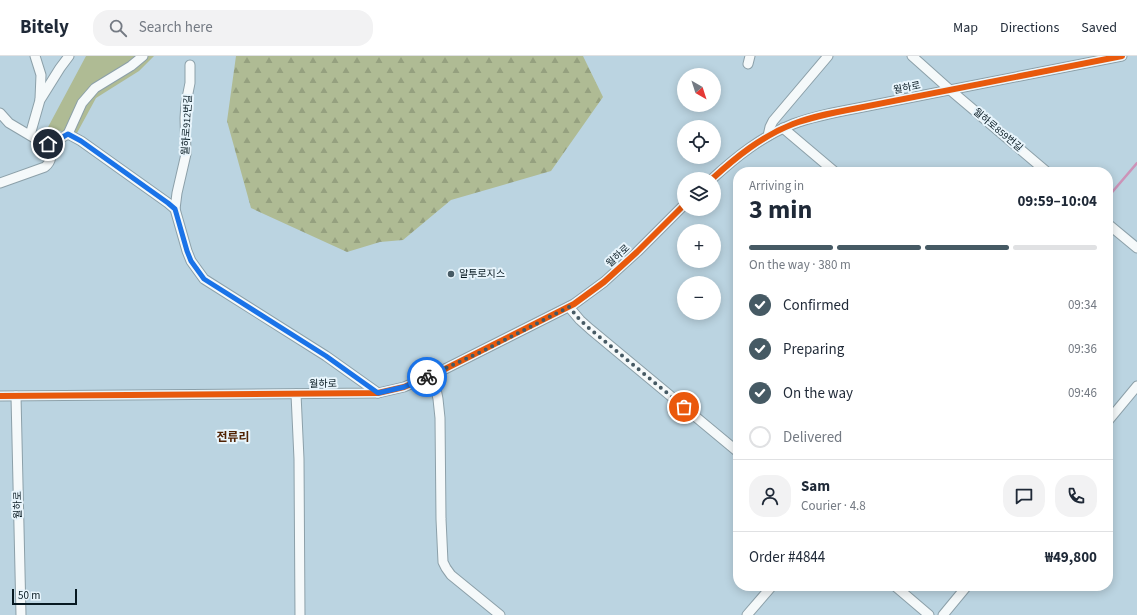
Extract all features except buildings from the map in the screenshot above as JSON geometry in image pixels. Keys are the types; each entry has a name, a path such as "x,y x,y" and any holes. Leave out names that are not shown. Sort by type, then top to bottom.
{"street":[{"path":"30,135 40,100 41,75 34,56"},
{"path":"40,100 69,56"},
{"path":"0,113 9,122 41,142 48,144 54,142 68,134 82,103 94,88 131,66 143,56"},
{"path":"768,136 770,126 778,114 828,56"},
{"name":"월하로859번길","path":"912,56 1041,167"},
{"name":"월하로","path":"720,172 746,150 768,136 783,128 825,115 949,89 1122,56"},
{"name":"월하로912번길","path":"190,65 190,83 186,102 185,118 186,154 175,209 191,261 204,279 326,356 378,393"},
{"path":"783,128 829,167"},
{"path":"68,134 81,141 175,209"},
{"path":"0,183 40,170 50,163 51,158 48,144"},
{"name":"월하로","path":"0,396 378,393 404,387 487,349 569,307 604,282 677,213"},
{"path":"1113,228 1137,248"},
{"path":"569,307 590,329 733,448"},
{"path":"433,374 440,418 443,562 452,574 500,615"},
{"path":"1113,415 1137,386"},
{"name":"월하로","path":"296,394 299,459 300,615"},
{"name":"월하로","path":"16,396 21,615"},
{"path":"747,615 768,591"},
{"path":"901,591 929,615"},
{"path":"943,615 963,591"}],"green space":[{"path":"86,56 154,56 139,71 96,98 77,133 47,129"},
{"path":"236,56 583,56 603,97 551,171 451,200 403,240 380,242 347,252 251,208 227,121"}],"waterway":[{"path":"1113,191 1137,163"}],"cycle path":[{"path":"720,172 760,141 793,124 825,114 1122,56"},
{"path":"0,396 378,393 404,387 445,369 574,304 604,282 677,212"}],"way so far":[{"path":"427,377 487,349 569,307 590,329 684,407"}],"place":[{"name":"알투로지스","path":"451,274"}],"district":[{"name":"전류리","path":"233,437"}],"route":[{"path":"48,144 68,134 81,141 168,203 175,209 191,261 204,279 326,356 378,393 404,387 427,377"}]}
